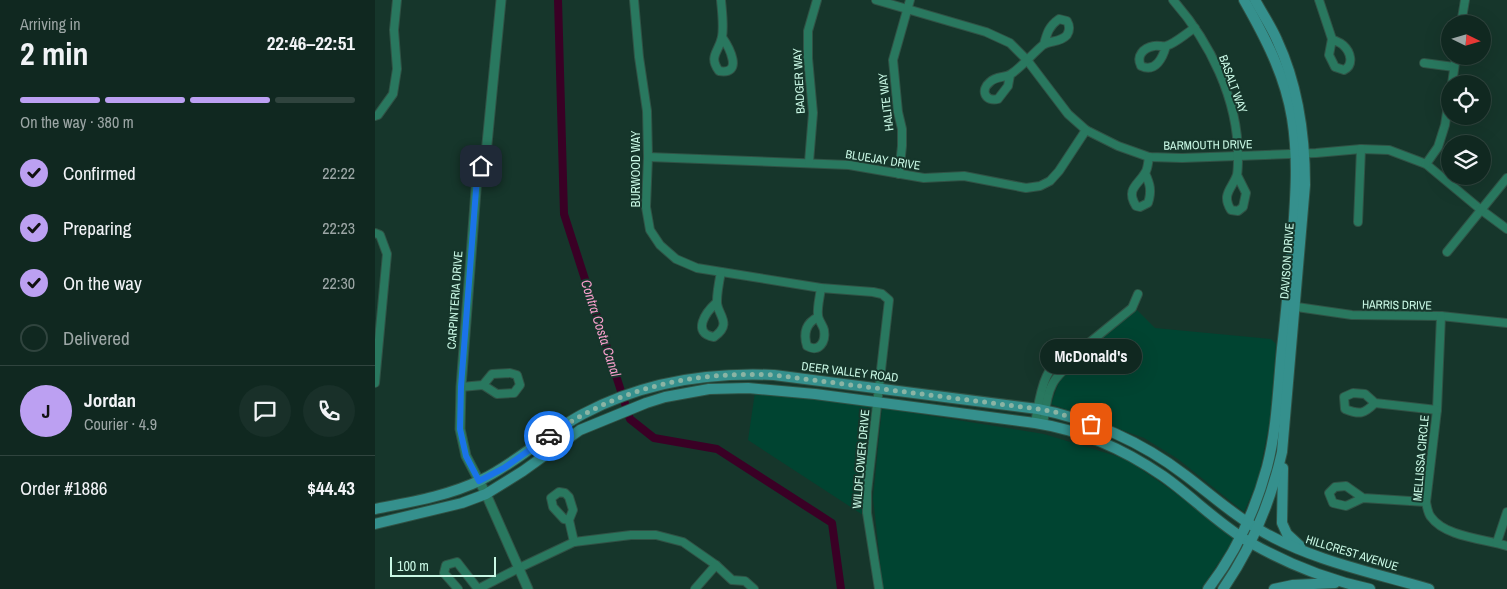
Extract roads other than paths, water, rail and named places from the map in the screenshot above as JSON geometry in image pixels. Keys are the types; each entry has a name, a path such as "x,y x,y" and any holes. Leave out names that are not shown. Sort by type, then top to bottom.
{"main road":[{"name":"DAVISON DRIVE","path":"1244,0 1266,40 1279,70 1301,153"},
{"name":"DAVISON DRIVE","path":"1247,522 1267,468 1291,306 1305,186 1299,114 1288,70 1277,40 1255,0"},
{"name":"DAVISON DRIVE","path":"1257,529 1275,483 1282,452 1291,306"},
{"name":"DEER VALLEY ROAD","path":"375,509 448,493 479,481 504,468 582,414 634,392 680,380 737,373 774,375 1042,410 1091,424 1150,451 1257,529"},
{"path":"375,524 462,503 486,494 523,471 580,430 638,405 665,397 709,389 748,388 815,394 1039,424 1087,437 1132,458 1163,476 1251,543 1292,564 1343,583 1370,589"},
{"path":"1282,452 1282,523 1293,540 1310,554"},
{"path":"1208,589 1226,563 1247,522"},
{"path":"1223,589 1251,543 1257,529"},
{"name":"HILLCREST AVENUE","path":"1257,529 1310,554 1429,589"},
{"path":"1274,589 1293,585 1343,583"}],"street":[{"path":"375,116 393,94 397,69 394,30 397,0"},
{"name":"CARPINTERIA DRIVE","path":"501,0 486,154 477,177 461,387 460,429 466,456 486,494 528,589"},
{"name":"BURWOOD WAY","path":"634,0 639,57 647,111 646,207 650,230 660,245 676,259 697,268 821,288 873,292 882,294 889,300"},
{"path":"721,0 722,38"},
{"name":"BADGER WAY","path":"809,162 813,113 808,31 817,0"},
{"name":"BARMOUTH DRIVE","path":"876,0 986,32 1010,43 1027,60 1068,114 1086,130 1118,146 1149,157 1182,158 1238,157 1361,149 1389,150 1426,164 1507,229"},
{"name":"HALITE WAY","path":"899,174 902,146 893,60 910,0"},
{"name":"BASALT WAY","path":"1173,0 1195,28 1214,62 1230,102 1237,130 1237,175"},
{"path":"1319,0 1332,39"},
{"path":"1462,15 1465,0"},
{"path":"1167,46 1195,28"},
{"path":"1010,75 1045,44"},
{"path":"1424,63 1454,67 1453,75"},
{"path":"1426,164 1437,148 1445,125"},
{"name":"BLUEJAY DRIVE","path":"647,158 809,162 849,165 924,178 964,176 1026,188 1040,186 1050,181 1059,171 1086,130"},
{"path":"1357,222 1361,149"},
{"path":"1145,173 1149,157"},
{"path":"1447,252 1507,178"},
{"path":"375,233 380,235 387,254 375,383"},
{"path":"716,304 721,272"},
{"path":"818,317 821,288"},
{"path":"1039,424 1052,384 1061,372 1071,364 1073,356 1132,308 1138,294"},
{"name":"WILDFLOWER DRIVE","path":"879,589 867,513 867,499 889,300"},
{"name":"HARRIS DRIVE","path":"1291,306 1352,315 1441,316 1507,323"},
{"name":"MELLISSA CIRCLE","path":"1441,316 1437,410 1426,502 1431,517 1455,534 1497,542 1507,546"},
{"path":"461,387 483,385 497,394 514,393 521,385 517,375 510,372 492,374 483,385"},
{"path":"1375,403 1437,410"},
{"path":"1363,498 1426,502"},
{"path":"1497,542 1507,512"},
{"path":"569,520 574,542"},
{"path":"458,589 444,573 446,565 457,562 478,589 574,542 631,534 656,535 683,542 732,580 745,581 754,589"},
{"path":"695,589 716,566"},
{"path":"732,580 733,589"}],"waterway":[{"name":"Contra Costa Canal","path":"558,0 564,214 630,419 654,438 717,449 832,523 841,589"}],"place":[{"name":"McDonald's","path":"1091,424"}]}
